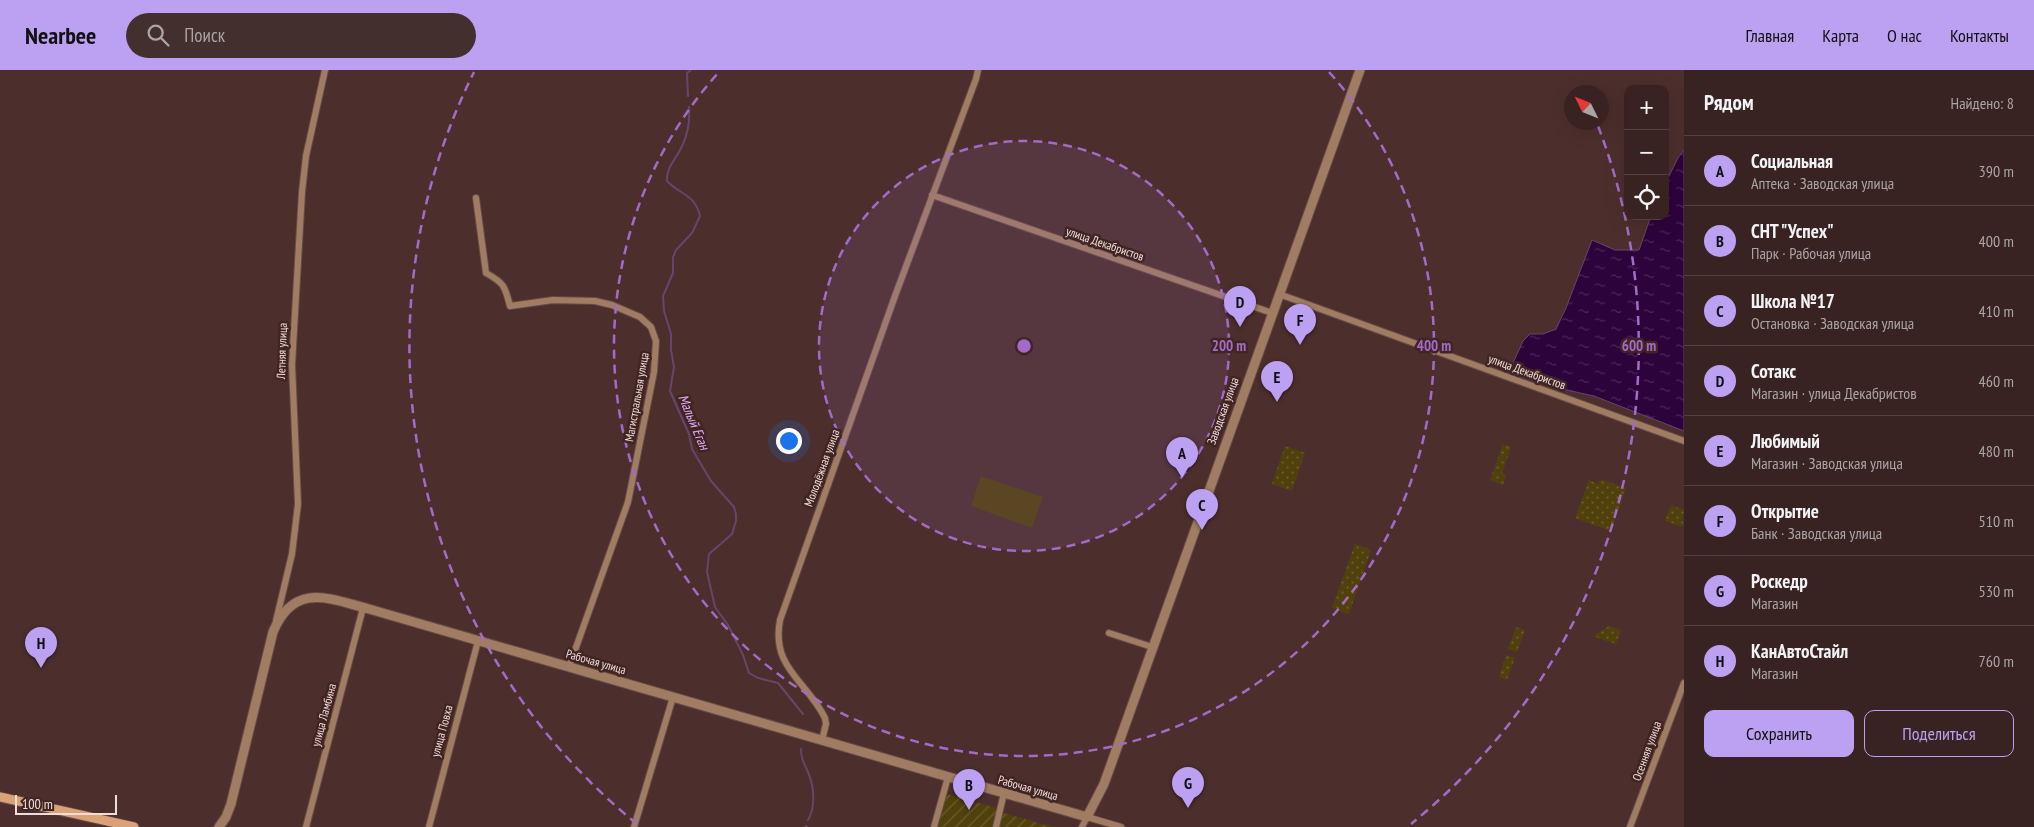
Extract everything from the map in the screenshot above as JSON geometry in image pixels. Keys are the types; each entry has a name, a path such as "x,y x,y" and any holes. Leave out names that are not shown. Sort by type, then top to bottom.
{"main road":[{"path":"0,797 134,827"}],"street":[{"name":"Летняя улица","path":"274,632 288,577 296,531 298,466 292,365 298,240 306,156 325,70"},
{"name":"Молодёжная улица","path":"822,740 826,724 825,718 780,654 777,637 780,620 978,70"},
{"name":"Заводская улица","path":"1087,817 1104,784 1360,70"},
{"name":"улица Декабристов","path":"932,195 1272,313"},
{"name":"Магистральная улица","path":"476,198 486,274 502,283 510,306 553,300 578,299 603,303 626,310 640,318 651,327 656,341 654,372 628,502 570,667"},
{"name":"улица Декабристов","path":"1279,294 1684,441"},
{"name":"Рабочая улица","path":"219,827 231,804 274,632 286,610 302,599 321,597 570,667 1121,827"},
{"name":"улица Ламбина","path":"306,827 363,608"},
{"path":"1109,633 1152,648"},
{"name":"улица Повха","path":"429,827 478,641"},
{"name":"Осенняя улица","path":"1630,827 1684,682"},
{"path":"634,827 673,697"},
{"path":"934,827 948,777"},
{"path":"996,827 1004,794"},
{"path":"1082,827 1087,817"}],"shaded area":[{"path":"1503,444 1511,447 1502,473 1506,475 1503,485 1490,480"},
{"path":"1285,446 1305,453 1292,491 1272,484"},
{"path":"981,476 1043,497 1032,528 971,506"},
{"path":"1600,479 1626,488 1611,531 1575,518 1589,480 1598,484"},
{"path":"1671,505 1684,510 1683,527 1665,521"},
{"path":"1355,544 1371,550 1349,614 1332,608"},
{"path":"1609,626 1621,630 1616,644 1593,636"},
{"path":"1516,627 1525,630 1517,652 1508,649"},
{"path":"1506,655 1515,658 1507,680 1499,677"},
{"path":"946,794 997,808 997,811 1053,827 937,827"}],"water":[{"path":"1684,150 1684,431 1594,396 1553,387 1509,372 1523,341 1530,334 1543,334 1556,329 1592,240 1615,250 1639,250 1650,220 1669,220 1669,176"}],"waterway":[{"name":"Малый Еган","path":"688,96 687,73 691,70"},
{"name":"Малый Еган","path":"689,107 686,137 668,171 667,181 695,203 700,216 692,233 676,250 673,257 673,273 663,296 664,311 671,334 674,367 670,391 689,434 692,449 711,481 734,507 736,514 732,534 709,554 707,572 715,607 728,625 743,655 749,673 758,678 778,683 803,714"},
{"name":"Малый Еган","path":"801,749 802,758 813,790 812,809 808,820"}],"place":[{"name":"Сотакс","path":"1240,327"},
{"name":"Открытие","path":"1300,345"},
{"name":"Любимый","path":"1277,402"},
{"name":"Социальная","path":"1182,478"},
{"name":"Школа №17","path":"1202,530"},
{"name":"КанАвтоСтайл","path":"41,668"},
{"name":"Роскедр","path":"1188,808"},
{"name":"СНТ \"Успех\"","path":"969,810"}]}
